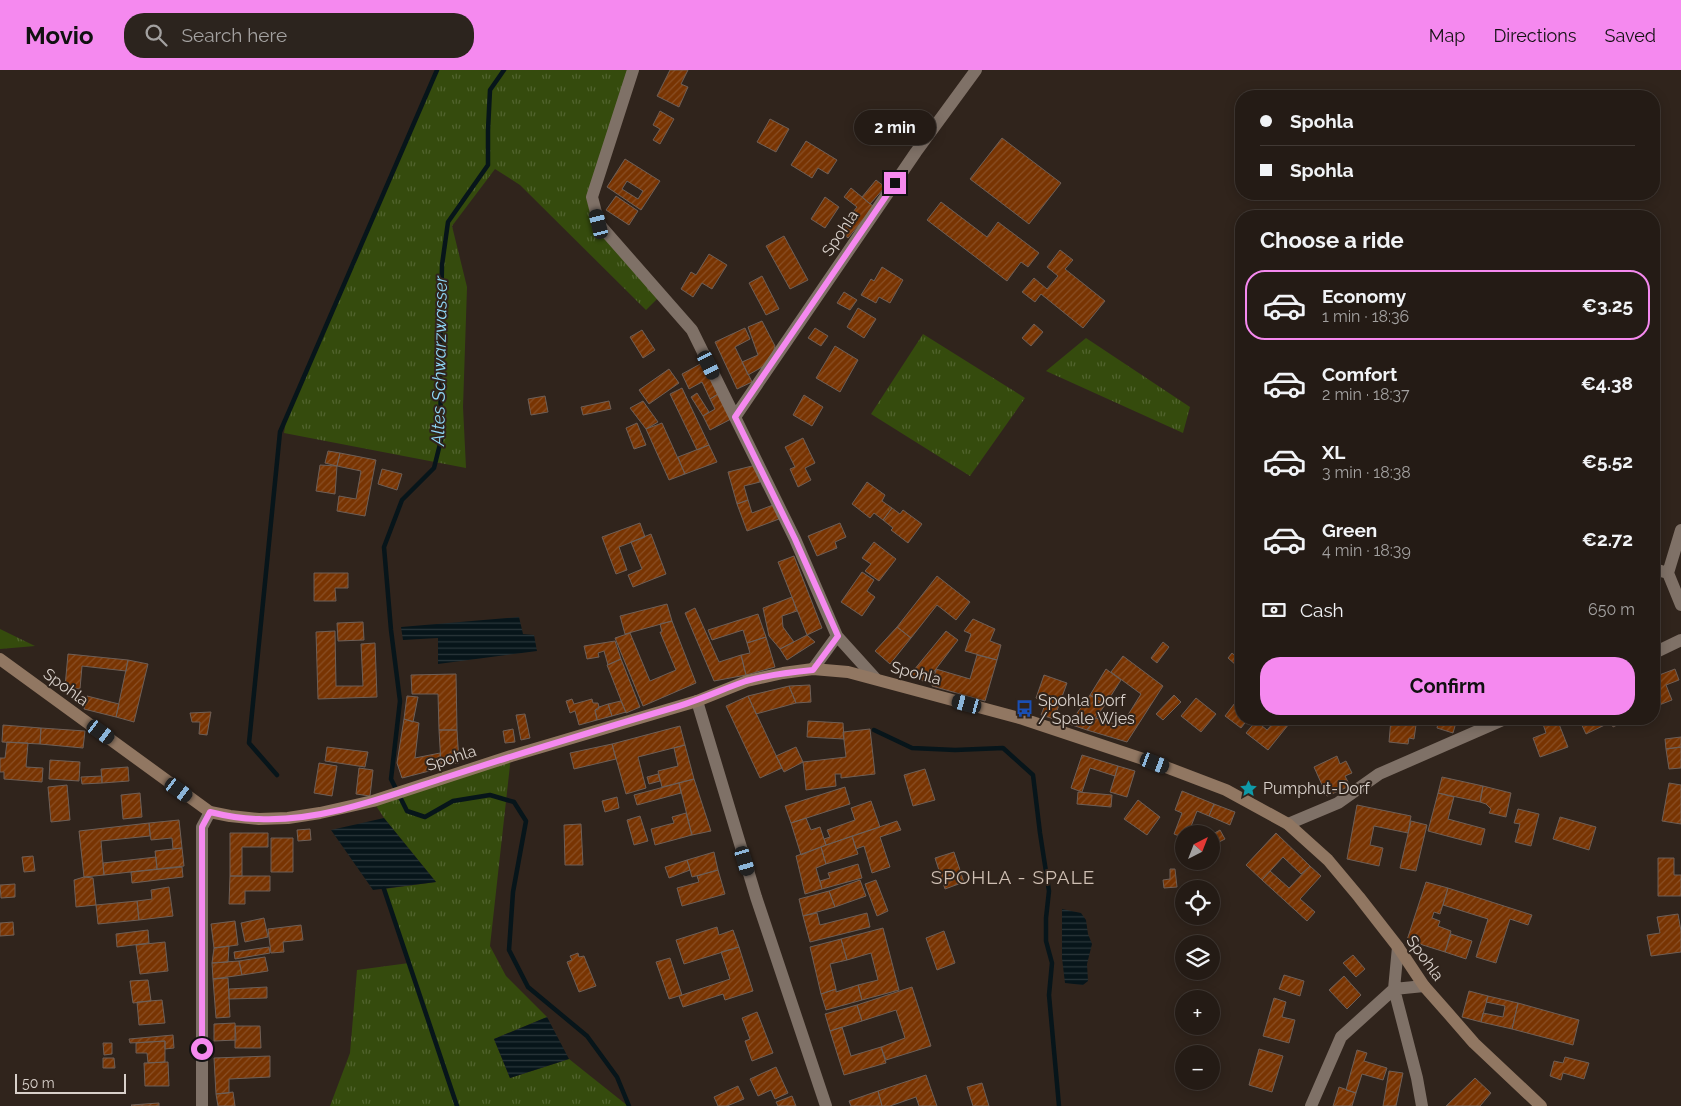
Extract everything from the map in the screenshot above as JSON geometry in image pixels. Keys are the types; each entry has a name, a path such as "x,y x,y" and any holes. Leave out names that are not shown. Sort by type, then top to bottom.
{"street":[{"path":"633,70 592,197 599,224 692,330 795,539 838,636 875,678"},
{"name":"Spohla","path":"735,417 916,152 976,70"},
{"path":"1681,530 1668,573 1681,606"},
{"path":"1660,571 1668,573"},
{"path":"813,670 838,636"},
{"path":"1660,650 1681,640"},
{"name":"Spohla","path":"0,659 210,812 259,819 288,818 320,813 385,797 511,756 697,700 747,681 783,672 813,670 848,672 1023,719 1155,763 1226,790 1288,824 1328,860 1398,947 1424,986 1474,1042 1541,1106"},
{"path":"697,700 756,897 826,1106"},
{"path":"1288,824 1338,803 1379,774 1491,725"},
{"path":"202,1106 202,827 210,812"},
{"path":"1398,947 1394,989 1418,1078 1422,1106"},
{"path":"1311,1106 1341,1037 1394,989 1424,986"}],"green space":[{"path":"437,70 633,70 592,197 599,224 661,295 646,310 520,185 495,169 452,226 467,287 463,407 466,468 284,433 287,414"},
{"path":"923,334 1025,398 970,476 871,414"},
{"path":"1086,338 1190,407 1183,433 1046,371"},
{"path":"0,629 35,646 0,649"},
{"path":"511,756 490,946 506,976 547,1017 494,1039 510,1078 569,1059 628,1106 330,1106 350,1053 357,970 409,963 384,889 436,882 384,818 373,801"}],"shaded area":[{"path":"519,617 523,634 534,635 537,651 438,664 438,638 403,640 401,627"},
{"path":"384,818 436,882 373,890 331,830"},
{"path":"1062,909 1081,913 1086,920 1092,944 1087,964 1088,981 1083,985 1065,983 1062,958"},
{"path":"547,1017 569,1059 510,1078 494,1039"}],"building":[{"path":"670,70 688,70 681,84 688,87 679,107 657,96"},
{"path":"660,111 674,119 660,144 653,140 660,129 653,125"},
{"path":"770,119 789,129 776,152 757,142"},
{"path":"1002,138 1061,183 1029,224 970,179"},
{"path":"806,141 837,160 828,174 818,168 812,178 791,165"},
{"path":"625,159 660,181 641,210 607,187","holes":["627,181 643,191 638,199 622,189"]},
{"path":"876,180 885,187 870,204 862,197"},
{"path":"851,188 874,207 848,238 838,230 857,207 844,197"},
{"path":"616,196 638,211 629,225 606,210"},
{"path":"825,197 839,207 825,228 811,219"},
{"path":"941,202 987,237 998,222 1039,253 1028,267 1021,262 1007,281 927,220"},
{"path":"784,236 808,280 790,289 766,246"},
{"path":"1060,250 1073,260 1065,269 1105,301 1083,328 1041,294 1035,302 1022,292 1034,278 1047,289 1058,276 1047,267"},
{"path":"709,254 727,265 712,289 702,283 693,297 681,289 691,272 696,275"},
{"path":"882,267 903,280 890,303 879,297 876,303 861,295 871,279 874,281"},
{"path":"762,276 779,309 766,315 749,283"},
{"path":"844,292 857,300 850,310 837,303"},
{"path":"858,308 876,319 864,338 847,327"},
{"path":"762,321 775,346 771,359 764,366 748,375 742,362 758,355 748,327"},
{"path":"1034,324 1043,332 1031,346 1022,338"},
{"path":"745,328 750,339 735,347 752,382 737,389 715,342"},
{"path":"815,328 828,336 821,346 808,338"},
{"path":"642,330 655,350 643,358 630,337"},
{"path":"835,346 858,360 840,392 816,378"},
{"path":"702,363 718,394 710,399 702,382 689,389 682,374"},
{"path":"669,369 679,383 649,404 639,390"},
{"path":"682,388 709,445 697,450 670,394"},
{"path":"697,393 709,412 703,416 691,397"},
{"path":"718,394 731,419 710,430 703,416 715,409 710,399"},
{"path":"804,395 823,407 812,426 793,415"},
{"path":"545,396 548,412 531,415 528,399"},
{"path":"609,401 611,409 583,415 581,407"},
{"path":"643,401 658,422 646,429 630,408"},
{"path":"637,423 646,445 634,449 626,428"},
{"path":"662,423 685,474 669,480 646,429"},
{"path":"803,438 815,463 805,468 811,480 798,487 790,469 795,467 785,447"},
{"path":"709,445 717,462 685,474 678,457"},
{"path":"328,451 340,453 337,466 325,463"},
{"path":"340,453 376,460 365,516 337,511 339,496 356,499 361,471 337,466"},
{"path":"320,465 337,466 335,494 316,491"},
{"path":"756,465 760,482 744,486 748,500 737,504 728,472"},
{"path":"382,469 402,474 397,490 378,484"},
{"path":"867,482 885,495 882,501 892,508 883,520 874,513 870,518 852,504"},
{"path":"748,500 752,513 773,505 779,519 747,531 737,504"},
{"path":"892,508 900,514 903,510 922,524 908,543 891,530 893,528 883,520"},
{"path":"640,523 645,537 619,547 627,570 616,574 602,537"},
{"path":"840,523 846,537 835,542 837,548 817,556 808,536"},
{"path":"651,534 666,574 633,587 628,575 642,569 631,542"},
{"path":"874,542 896,559 879,581 865,571 871,564 862,558"},
{"path":"794,556 822,628 807,635 778,562"},
{"path":"862,572 874,580 867,591 875,597 862,616 841,602"},
{"path":"314,573 348,573 348,588 335,588 336,601 314,601"},
{"path":"937,576 970,602 956,620 937,605 911,638 897,627"},
{"path":"792,597 797,611 782,616 783,627 794,642 780,649 769,636 763,608"},
{"path":"667,604 672,621 625,634 620,616"},
{"path":"695,608 719,662 741,655 746,675 714,681 685,613"},
{"path":"758,614 766,637 747,643 743,630 712,640 708,630"},
{"path":"973,619 995,629 990,641 1001,645 997,660 965,651 971,634 964,631"},
{"path":"672,621 696,683 643,706 615,638 630,633 650,681 676,670 660,632 662,632 660,624"},
{"path":"363,622 364,640 338,641 337,623"},
{"path":"897,627 911,638 890,664 875,651"},
{"path":"335,631 336,686 363,686 361,644 375,643 377,697 318,699 316,632"},
{"path":"946,631 958,640 926,682 909,676"},
{"path":"807,635 815,642 787,660 780,649"},
{"path":"766,637 775,667 746,675 741,655 750,653 747,643"},
{"path":"615,641 621,659 608,665 604,651 598,653 599,657 587,659 584,646"},
{"path":"1163,642 1169,647 1157,663 1151,658"},
{"path":"1232,653 1235,656 1235,664 1228,658"},
{"path":"68,654 128,660 126,671 82,666 80,689 65,687"},
{"path":"977,655 997,660 985,701 932,686 936,669 970,679"},
{"path":"1123,656 1163,686 1127,742 1087,730 1096,718 1121,726 1141,694 1111,672"},
{"path":"621,659 640,707 626,713 607,665"},
{"path":"128,660 148,664 134,722 116,717"},
{"path":"1106,669 1121,680 1105,705 1090,695"},
{"path":"1675,669 1679,680 1666,685 1672,700 1660,705 1660,675"},
{"path":"456,674 457,730 439,730 438,694 412,694 411,675"},
{"path":"1044,675 1067,683 1054,719 1041,715 1046,702 1036,698"},
{"path":"810,685 811,702 796,703 789,686"},
{"path":"789,686 796,703 756,714 748,696"},
{"path":"1090,695 1105,705 1087,730 1069,724"},
{"path":"1174,695 1181,702 1163,720 1156,714"},
{"path":"87,696 119,704 116,717 84,709"},
{"path":"407,696 418,697 413,722 404,719"},
{"path":"748,696 782,768 760,778 726,706"},
{"path":"1196,698 1216,714 1201,732 1181,716"},
{"path":"572,699 574,704 592,699 593,703 598,703 599,707 595,710 597,720 579,725 575,711 570,713 566,701"},
{"path":"621,701 626,712 612,716 608,704"},
{"path":"1235,703 1235,724 1225,716"},
{"path":"608,704 612,716 597,720 595,710"},
{"path":"211,712 207,735 199,734 200,722 192,722 190,713"},
{"path":"525,714 530,738 521,740 516,715"},
{"path":"404,719 419,723 415,758 440,753 441,768 402,778 397,763"},
{"path":"808,721 843,723 844,739 807,737"},
{"path":"3,725 41,728 40,744 2,742"},
{"path":"1253,725 1261,725 1267,730 1272,725 1288,725 1268,750 1246,733"},
{"path":"1390,725 1416,725 1414,739 1409,738 1408,744 1389,742"},
{"path":"1438,725 1455,725 1453,733 1437,728"},
{"path":"1543,725 1559,725 1568,747 1540,757 1533,738 1546,733"},
{"path":"1582,725 1605,725 1586,734"},
{"path":"680,726 685,745 638,757 646,788 626,794 612,744"},
{"path":"41,728 85,731 83,748 40,744"},
{"path":"513,729 515,742 505,743 503,731"},
{"path":"870,729 875,774 841,778 841,774 835,774 836,786 806,790 803,762 846,757 843,732"},
{"path":"439,730 457,730 459,763 441,764"},
{"path":"1681,737 1681,747 1666,749 1665,739"},
{"path":"7,742 28,743 26,767 43,768 42,782 4,779 4,772 0,772 0,758 5,758"},
{"path":"612,744 616,759 574,769 570,753"},
{"path":"685,745 694,779 662,787 658,771 678,766 674,748"},
{"path":"327,747 368,752 365,767 325,761"},
{"path":"796,747 803,762 784,772 776,756"},
{"path":"1681,747 1681,768 1669,769 1666,749"},
{"path":"1082,755 1118,766 1115,776 1090,768 1082,792 1071,788"},
{"path":"1337,756 1340,764 1346,761 1352,773 1345,776 1350,786 1327,796 1314,767"},
{"path":"50,760 80,762 79,781 49,779"},
{"path":"319,763 337,766 332,796 314,793"},
{"path":"1118,766 1135,771 1127,797 1110,792"},
{"path":"128,767 129,781 102,783 101,769"},
{"path":"359,768 373,770 370,796 356,794"},
{"path":"925,769 935,800 913,806 904,775"},
{"path":"658,774 660,781 649,784 647,777"},
{"path":"102,776 102,783 82,784 81,777"},
{"path":"1442,777 1483,786 1480,802 1438,793"},
{"path":"694,779 711,831 692,835 679,783"},
{"path":"679,783 681,793 637,805 634,795"},
{"path":"1669,783 1681,785 1681,824 1662,821"},
{"path":"67,785 70,820 51,822 48,787"},
{"path":"1483,786 1511,793 1506,817 1489,813 1491,809 1486,804 1480,802"},
{"path":"845,787 850,804 791,823 785,806"},
{"path":"1182,791 1214,804 1209,816 1197,811 1192,825 1177,825 1182,813 1175,810"},
{"path":"1078,792 1112,795 1111,807 1077,804"},
{"path":"140,793 142,817 123,819 121,795"},
{"path":"1438,793 1454,797 1448,819 1485,829 1481,845 1428,831"},
{"path":"617,797 619,808 605,812 602,801"},
{"path":"1138,800 1160,817 1147,835 1124,819"},
{"path":"871,801 880,827 826,845 824,839 830,837 827,830 855,820 851,808"},
{"path":"1214,804 1235,812 1230,825 1209,816"},
{"path":"1357,805 1411,816 1408,833 1374,826 1370,845 1383,848 1379,866 1347,859"},
{"path":"1518,809 1539,814 1531,846 1515,842 1520,824 1514,823"},
{"path":"686,813 692,835 655,845 651,829 674,823 672,817"},
{"path":"640,816 648,841 634,845 627,820"},
{"path":"1560,817 1596,827 1589,850 1553,839"},
{"path":"806,818 811,830 820,827 826,845 801,855 791,823"},
{"path":"179,820 182,848 173,849 172,838 151,840 149,823"},
{"path":"897,821 901,830 880,837 890,867 872,873 864,846 856,849 852,836"},
{"path":"1411,821 1427,825 1416,871 1400,868"},
{"path":"149,823 150,836 101,841 104,875 84,877 79,831"},
{"path":"581,824 583,865 565,865 564,825"},
{"path":"310,829 311,840 298,841 297,830"},
{"path":"1220,830 1225,839 1220,842"},
{"path":"230,833 268,833 268,847 242,847 242,876 230,876"},
{"path":"1276,833 1310,866 1301,874 1283,857 1262,880 1246,865"},
{"path":"852,836 858,854 826,864 821,847"},
{"path":"271,838 293,838 293,872 271,872"},
{"path":"821,847 826,864 816,868 822,889 805,894 796,856"},
{"path":"182,848 184,866 157,869 155,851"},
{"path":"714,852 718,870 692,877 687,860"},
{"path":"954,852 964,882 945,889 935,858"},
{"path":"33,856 35,871 24,872 22,857"},
{"path":"156,857 157,869 104,875 103,863"},
{"path":"1658,858 1674,858 1674,875 1681,875 1681,896 1658,896"},
{"path":"687,860 690,870 669,878 665,867"},
{"path":"858,864 862,878 822,889 820,881 830,878 828,873"},
{"path":"1310,866 1321,876 1300,899 1315,912 1307,921 1262,880 1270,871 1289,888"},
{"path":"182,867 183,877 132,883 131,872"},
{"path":"1170,869 1175,869 1175,887 1164,888 1163,880 1170,879"},
{"path":"718,870 725,894 682,906 677,888 699,882 697,876"},
{"path":"230,876 270,876 270,891 245,891 245,904 229,904"},
{"path":"84,877 93,878 96,905 76,907 74,880"},
{"path":"860,880 866,896 835,907 829,891"},
{"path":"876,880 888,911 877,916 865,884"},
{"path":"1426,882 1448,888 1440,914 1434,912 1432,918 1440,921 1438,926 1451,931 1445,952 1407,940"},
{"path":"15,884 15,897 1,898 0,885"},
{"path":"169,887 173,916 139,920 137,901 152,899 151,890"},
{"path":"1448,888 1532,915 1528,925 1510,919 1496,963 1476,957 1488,919 1443,905"},
{"path":"829,891 835,907 803,916 799,899"},
{"path":"137,901 139,920 98,924 96,905"},
{"path":"817,913 820,925 867,913 870,927 810,942 803,916"},
{"path":"1678,914 1681,931 1681,952 1651,956 1647,935 1660,933 1657,917"},
{"path":"264,918 268,937 245,942 241,923"},
{"path":"235,921 238,945 214,948 211,924"},
{"path":"13,922 14,935 0,936 0,923"},
{"path":"301,925 303,940 283,942 284,952 271,953 268,929"},
{"path":"717,927 719,935 733,930 739,947 684,964 676,940"},
{"path":"883,928 899,990 862,1000 858,985 878,980 871,953 847,960 841,939"},
{"path":"148,930 149,943 117,947 116,934"},
{"path":"944,931 955,963 937,970 926,938"},
{"path":"1451,934 1472,941 1466,959 1445,952"},
{"path":"841,939 847,960 830,964 836,989 821,994 810,947"},
{"path":"165,942 168,971 140,974 136,945"},
{"path":"229,946 228,962 212,963 214,948"},
{"path":"269,947 270,953 235,959 234,952"},
{"path":"739,947 753,991 725,1000 723,994 683,1007 679,996 730,979 721,952"},
{"path":"578,953 579,957 584,956 596,986 579,992 567,962 572,960 570,956"},
{"path":"1353,955 1365,969 1356,977 1343,963"},
{"path":"265,957 268,971 242,975 239,961"},
{"path":"670,958 682,995 669,999 656,962"},
{"path":"239,961 242,975 213,979 212,963"},
{"path":"1284,975 1304,981 1300,996 1279,989"},
{"path":"1344,976 1361,995 1347,1009 1329,990"},
{"path":"228,978 230,1017 216,1018 213,979"},
{"path":"148,980 151,1001 133,1003 130,981"},
{"path":"858,985 862,1000 826,1010 821,994 836,989 836,992"},
{"path":"267,987 267,998 229,999 229,989"},
{"path":"912,987 931,1046 886,1060 881,1047 905,1038 896,1010 862,1021 857,1005"},
{"path":"1469,991 1488,996 1481,1022 1462,1017"},
{"path":"1488,996 1518,1003 1512,1029 1481,1022 1483,1013 1503,1017 1505,1006 1486,1002"},
{"path":"1274,998 1286,1002 1282,1017 1295,1020 1289,1043 1263,1036"},
{"path":"162,1000 165,1023 139,1025 137,1002"},
{"path":"1518,1003 1579,1020 1573,1045 1512,1029"},
{"path":"857,1005 862,1021 830,1031 825,1014"},
{"path":"757,1012 773,1053 752,1061 745,1041 750,1039 742,1018"},
{"path":"235,1023 236,1040 214,1041 214,1024"},
{"path":"235,1026 260,1026 261,1048 235,1048"},
{"path":"842,1027 851,1056 881,1047 886,1063 844,1075 830,1031"},
{"path":"173,1035 174,1048 165,1049 165,1041 130,1043 129,1039"},
{"path":"165,1041 165,1062 148,1063 147,1053 136,1053 136,1043"},
{"path":"103,1043 112,1043 112,1054 104,1055"},
{"path":"1259,1049 1283,1056 1272,1092 1249,1085"},
{"path":"1357,1050 1367,1053 1364,1061 1387,1068 1383,1080 1362,1074 1356,1093 1346,1090"},
{"path":"270,1056 270,1077 229,1079 229,1093 216,1094 214,1058"},
{"path":"1565,1057 1589,1063 1584,1079 1563,1073 1561,1080 1550,1076 1554,1061 1563,1063"},
{"path":"103,1058 114,1058 115,1068 103,1068"},
{"path":"168,1062 169,1086 145,1086 144,1063"},
{"path":"776,1067 788,1093 775,1099 771,1090 758,1096 750,1079"},
{"path":"1389,1071 1403,1073 1396,1106 1383,1106"},
{"path":"926,1075 937,1106 919,1106 916,1097 890,1106 882,1106 878,1091"},
{"path":"1475,1078 1491,1093 1480,1106 1446,1106"},
{"path":"982,1083 989,1106 973,1106 967,1087"},
{"path":"738,1086 744,1099 727,1106 718,1106 714,1097"},
{"path":"1339,1087 1356,1093 1352,1106 1333,1106"},
{"path":"878,1091 882,1106 851,1106 849,1101"},
{"path":"233,1092 235,1106 218,1106 216,1094"},
{"path":"792,1096 796,1106 778,1106 776,1102"},
{"path":"159,1103 159,1106 131,1105"}],"waterway":[{"path":"277,775 249,743 280,432 437,70"},
{"name":"Altes Schwarzwasser","path":"504,70 490,90 488,165 448,222 442,265 441,440 434,468 402,500 384,547 391,630 400,701 391,779 407,811 425,817 453,801 490,795 514,802 526,821 513,892 509,950 528,987 587,1036 617,1077 629,1106"},
{"path":"874,730 912,748 955,750 1003,748 1033,775 1049,891 1046,941 1052,963 1049,995 1059,1106"},
{"path":"384,889 457,1106"}],"place":[{"name":"Spohla Dorf / Spale Wjes","path":"1024,709"},
{"name":"Pumphut-Dorf","path":"1249,788"}],"district":[{"name":"SPOHLA - SPALE","path":"1013,877"}],"route":[{"path":"202,1049 202,827 210,812 259,819 288,818 373,801 511,756 697,700 747,681 783,672 813,670 838,636 795,539 735,417 895,183"}]}
